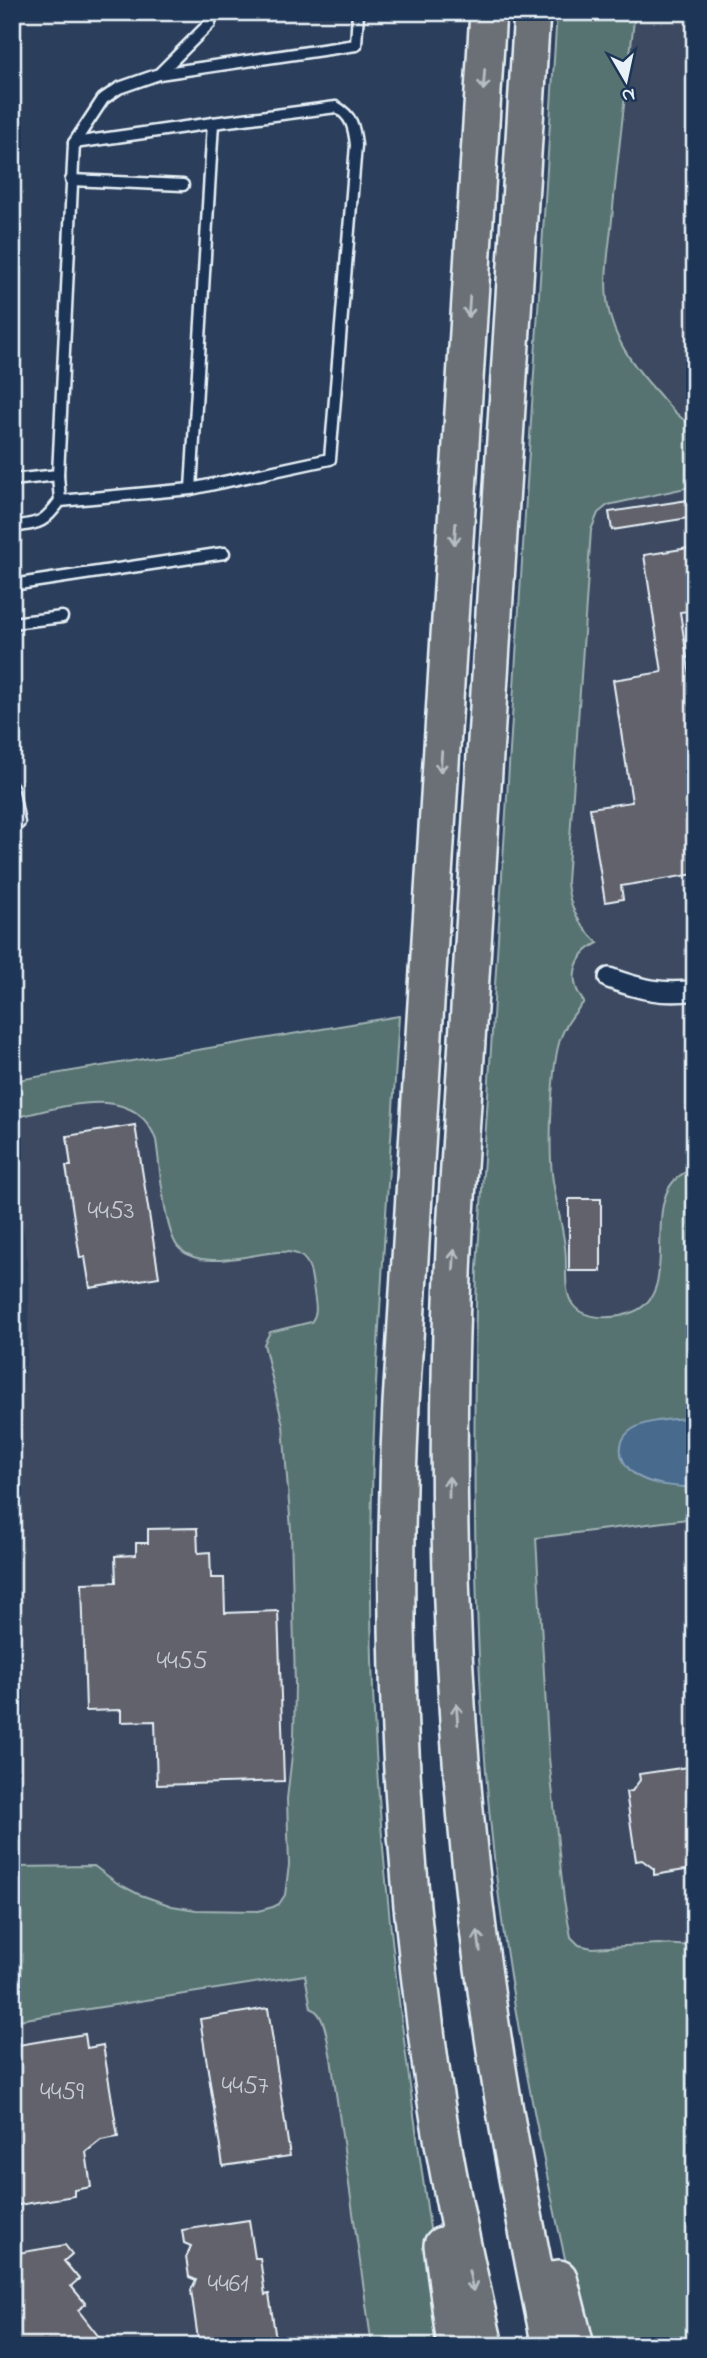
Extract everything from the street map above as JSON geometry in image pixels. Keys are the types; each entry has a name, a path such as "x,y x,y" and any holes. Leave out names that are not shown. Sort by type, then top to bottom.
{"highway":[{"path":"455,2346 444,2266 408,1872 399,1745 396,1616 398,1477 488,12"},
{"path":"532,12 456,1217 450,1356 449,1503 454,1652 463,1787 485,1987 508,2133 550,2346"},
{"path":"485,1987 576,2346"},
{"path":"421,1997 447,2164 485,2346"}],"street":[{"path":"609,978 654,992 695,990"}],"lane":[{"path":"159,74 210,23 211,12"},
{"path":"60,501 58,475 74,143 103,99 119,88 159,74 356,46 358,12"},
{"path":"12,527 40,523 60,501 191,489 330,459 356,145 354,127 346,113 336,107 74,143"},
{"path":"191,489 213,123"},
{"path":"71,180 183,186"},
{"path":"12,480 58,475"},
{"path":"12,585 224,552"},
{"path":"12,623 62,617"},
{"path":"12,787 19,823"}],"shaded area":[{"path":"588,12 695,12 695,2346 546,1965 517,1195"},
{"path":"374,1040 355,1339 393,2346 12,2346 12,1482 27,1356 29,1294 25,1238 12,1167 12,1097"},
{"path":"695,1418 695,1488 647,1481 634,1474 626,1465 621,1454 622,1442 627,1433 636,1427 660,1420"}],"green space":[{"path":"557,12 635,12 608,257 608,307 619,339 636,366 674,411 695,426 695,486 608,505 598,513 591,530 567,882 576,916 598,943 583,954 576,969 576,985 584,1002 565,1027 558,1049 553,1084 551,1144 552,1174 565,1247 566,1285 573,1305 585,1314 593,1316 626,1314 647,1303 655,1289 659,1272 665,1196 675,1180 695,1167 695,1518 536,1538 549,1758 564,1900 571,1937 579,1945 592,1948 658,1944 695,1946 695,2346 585,2346 540,2142 504,1936 488,1797 479,1665 474,1401 477,1268"},
{"path":"399,1016 374,1418 372,1659 382,1832 399,2004 447,2346 372,2346 331,2058 323,2022 311,2008 305,1975 12,2021 12,1867 94,1866 138,1894 172,1906 196,1910 258,1911 279,1904 285,1895 289,1865 287,1799 294,1737 295,1685 291,1530 283,1425 264,1344 270,1332 311,1322 316,1308 309,1268 306,1261 296,1254 266,1253 210,1260 193,1257 179,1248 166,1214 156,1140 146,1121 131,1110 113,1104 93,1103 12,1118 12,1081"}],"building":[{"path":"695,499 695,517 612,530 609,512"},
{"path":"695,547 695,610 680,612 695,709 695,874 621,886 623,899 605,902 590,808 632,802 613,680 662,672 644,555"},
{"path":"135,1125 159,1277 90,1288 85,1257 80,1258 66,1166 71,1166 67,1136"},
{"path":"569,1199 601,1199 601,1271 569,1271"},
{"path":"197,1528 198,1553 210,1552 211,1578 224,1578 225,1613 278,1611 284,1781 157,1785 155,1721 121,1722 121,1710 86,1711 82,1583 116,1582 115,1556 136,1555 136,1543 148,1543 148,1529"},
{"path":"695,1766 695,1864 691,1869 654,1875 654,1869 642,1860 636,1861 626,1792 632,1791 640,1780 639,1774"},
{"path":"268,2008 290,2156 223,2166 200,2019"},
{"path":"85,2034 87,2048 103,2045 118,2137 101,2140 86,2152 91,2187 74,2190 74,2196 12,2206 12,2046"},
{"path":"249,2220 255,2258 260,2258 265,2295 269,2294 277,2346 199,2346 191,2290 196,2280 189,2277 186,2257 191,2246 184,2243 182,2230"},
{"path":"65,2245 72,2254 64,2261 79,2279 71,2286 86,2304 78,2310 106,2346 12,2346 12,2254"}]}
